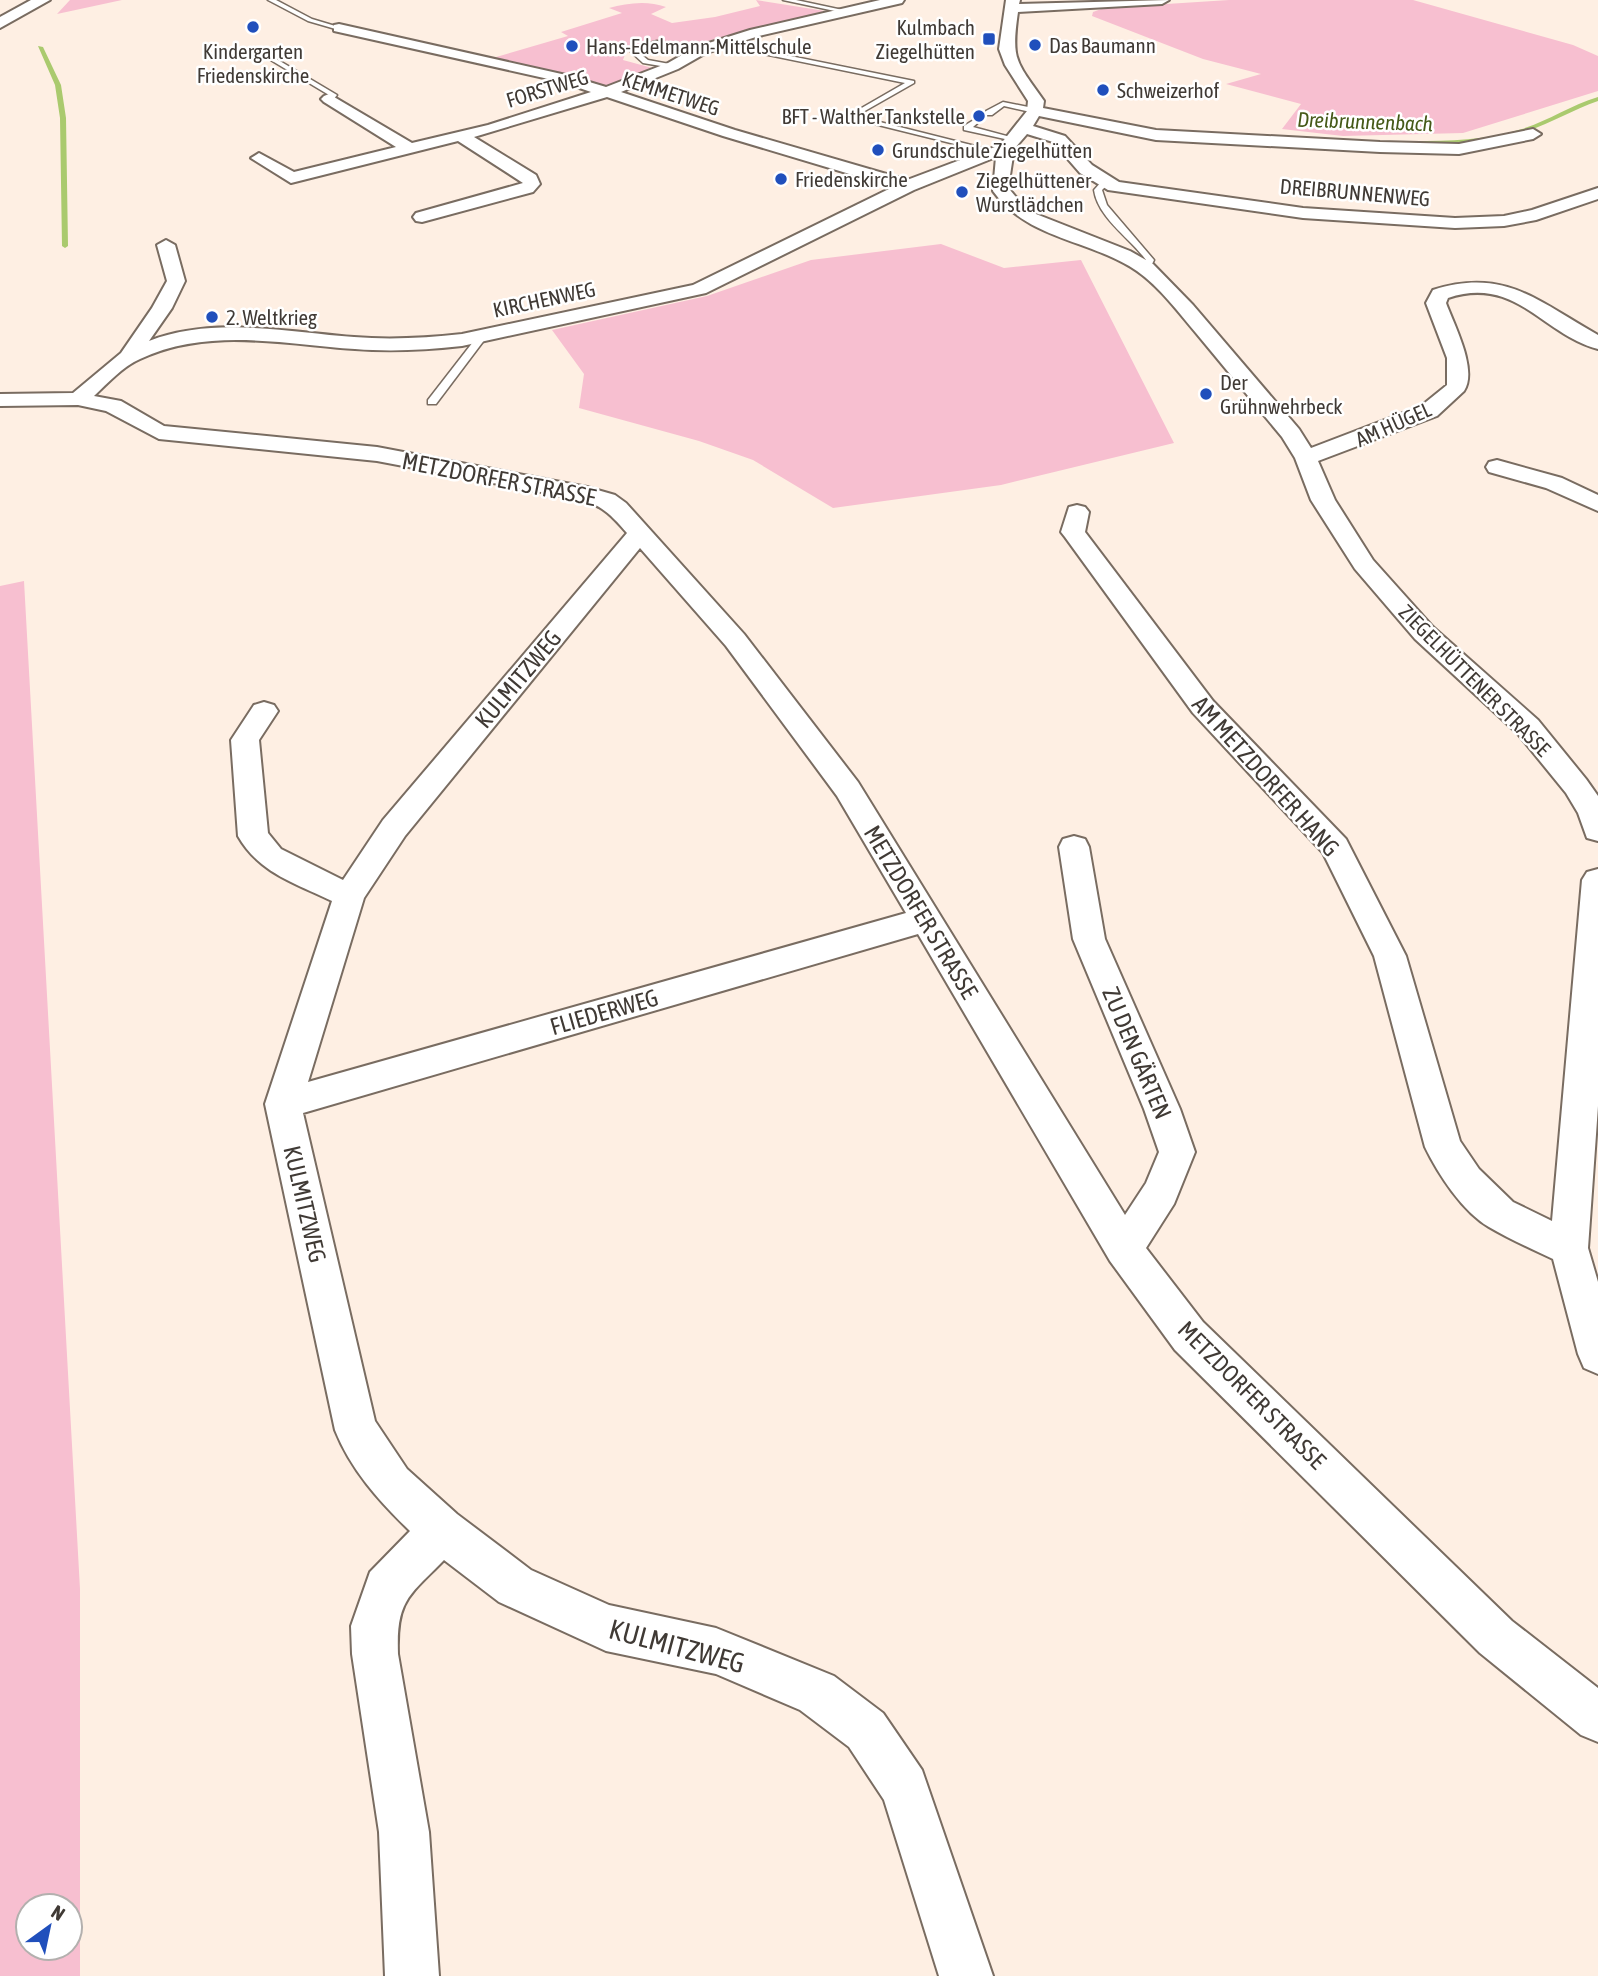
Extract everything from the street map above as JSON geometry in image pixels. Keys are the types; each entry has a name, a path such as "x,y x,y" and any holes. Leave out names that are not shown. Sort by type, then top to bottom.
{"main road":[{"path":"0,23 35,3"}],"street":[{"name":"FORSTWEG","path":"259,158 291,178 412,150 605,93 673,66 701,50 755,33 897,0"},
{"path":"1162,0 1013,4 1006,49 1012,65 1036,101 1035,111 1156,135 1380,147 1459,149 1533,134"},
{"name":"KEMMETWEG","path":"338,28 566,79 908,186"},
{"path":"329,99 412,150"},
{"name":"ZIEGELHÜTTENER STRASSE","path":"1035,111 1010,142 1001,182 1002,191 1014,206 1030,218 1113,250 1146,268 1186,309 1292,434 1306,458 1323,500 1364,564 1424,633 1528,727 1576,786 1593,812 1598,830"},
{"path":"422,217 527,188 532,184 530,179 462,137"},
{"path":"1010,142 1059,139 1086,169 1105,183"},
{"name":"KIRCHENWEG","path":"78,399 129,356 153,346 197,336 242,332 386,345 425,344 483,335 699,289 908,186 1010,142"},
{"name":"DREIBRUNNENWEG","path":"1105,183 1143,192 1303,213 1455,223 1504,221 1536,215 1598,194"},
{"path":"129,356 162,308 176,281 166,245"},
{"name":"AM HÜGEL","path":"1306,458 1429,411 1457,387 1457,358 1436,303 1440,294 1449,289 1472,286 1498,289 1522,298 1598,343"},
{"name":"METZDORFER STRASSE","path":"0,400 78,399 113,407 159,432 377,454 587,494 607,500 618,508 735,640 848,789 1124,1250 1189,1336 1496,1637 1598,1718"},
{"path":"1497,467 1553,483 1598,504"},
{"name":"AM METZDORFER HANG","path":"1077,512 1073,531 1203,708 1335,847 1390,956 1443,1147 1466,1181 1500,1214 1569,1248"},
{"name":"KULMITZWEG","path":"640,533 394,828 349,896 283,1104 356,1430 392,1484 441,1530 515,1586 606,1628 716,1651 817,1693 866,1730 905,1787 966,1976"},
{"path":"264,711 246,740 253,836 270,857 349,896"},
{"name":"ZU DEN GÄRTEN","path":"1074,846 1089,939 1177,1152 1161,1192 1124,1250"},
{"path":"1598,880 1569,1248 1598,1354"},
{"name":"FLIEDERWEG","path":"283,1104 924,920"},
{"path":"412,1976 404,1832 375,1654 374,1626 386,1588 441,1530"}],"lane":[{"path":"271,0 310,20 338,28"},
{"path":"786,0 849,12"},
{"path":"673,66 639,59 634,52 652,44 701,50"},
{"name":"FORSTWEG","path":"721,44 912,82 850,117 1010,142"},
{"path":"266,55 333,95 329,99"},
{"path":"989,113 1003,104 1035,111"},
{"path":"977,120 967,128 1010,142"},
{"name":"ZIEGELHÜTTENER STRASSE","path":"1105,183 1098,190 1099,201 1143,248 1150,260 1146,268"},
{"path":"432,401 483,335"}],"shaded area":[{"path":"70,0 122,0 57,14"},
{"path":"756,0 825,11 700,43 641,43 627,49 623,60 656,69 605,93 486,60 568,36 561,32 622,13 609,8 616,6 637,3 666,7 651,14 672,23 715,17 760,6"},
{"path":"1229,0 1413,0 1573,45 1598,56 1598,91 1463,133 1343,136 1282,129 1301,104 1226,84 1261,74 1203,59 1092,16 1093,12 1104,8"},
{"path":"941,244 1004,268 1081,260 1174,443 1001,485 833,508 753,460 699,441 579,408 584,374 552,330 707,296 811,260"},
{"path":"24,581 80,1589 80,1892 14,1892 14,1962 80,1962 80,1976 0,1976 0,586"}],"waterway":[{"path":"40,47 58,85 63,118 65,246"},
{"name":"Dreibrunnenbach","path":"1396,143 1459,142 1506,135 1532,128 1598,99"}],"place":[{"name":"Kindergarten Friedenskirche","path":"253,27"},
{"name":"Kulmbach Ziegelhütten","path":"989,39"},
{"name":"Das Baumann","path":"1035,45"},
{"name":"Hans-Edelmann-Mittelschule","path":"572,46"},
{"name":"Schweizerhof","path":"1103,90"},
{"name":"BFT - Walther Tankstelle","path":"979,116"},
{"name":"Grundschule Ziegelhütten","path":"878,150"},
{"name":"Friedenskirche","path":"781,179"},
{"name":"Ziegelhüttener Wurstlädchen","path":"962,192"},
{"name":"2. Weltkrieg","path":"212,317"},
{"name":"Der Grühnwehrbeck","path":"1206,394"}]}
